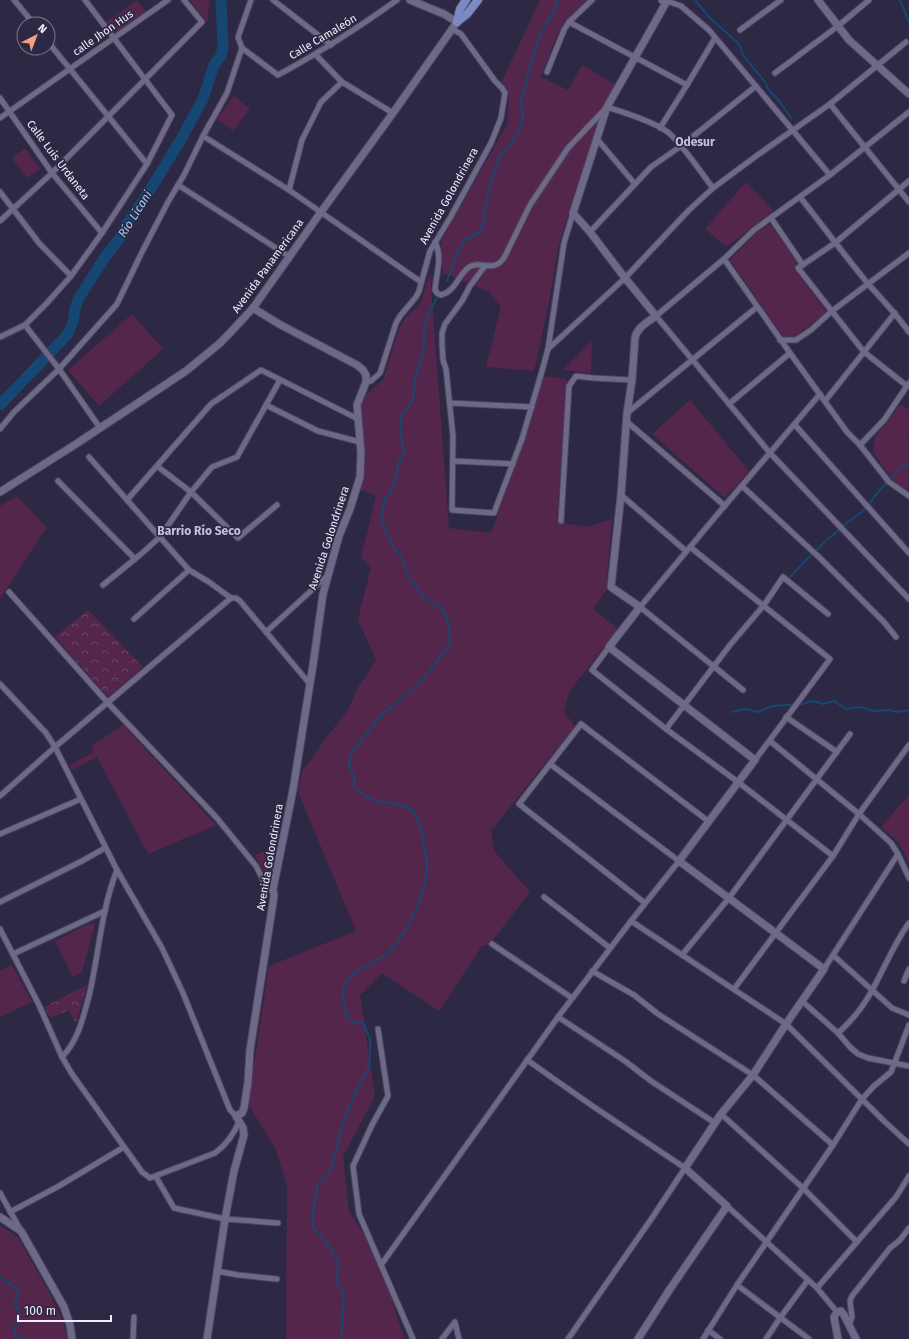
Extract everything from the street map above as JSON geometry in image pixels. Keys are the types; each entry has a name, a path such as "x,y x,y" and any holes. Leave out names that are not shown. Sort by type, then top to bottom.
{"main road":[{"name":"Avenida Panamericana","path":"454,25 460,9 466,0"},
{"name":"Avenida Panamericana","path":"454,25 467,14 478,0"}],"street":[{"path":"14,0 27,16"},
{"path":"1,335 25,324 46,304 71,276 148,164 172,115 85,0"},
{"name":"calle Jhon Hus","path":"0,118 168,0"},
{"path":"0,221 52,173 202,22 184,0"},
{"path":"0,430 14,412 59,369 116,304 202,136 227,93 242,48 238,37 251,0"},
{"path":"273,0 331,45"},
{"name":"Calle Camaleón","path":"242,48 278,75 316,55 397,0"},
{"path":"410,0 444,14 454,25"},
{"path":"547,72 564,30 569,22 592,0"},
{"path":"485,266 445,324 442,333 443,360 446,369 453,436 452,510 494,513 532,408 548,349 564,243 607,108 665,0 681,6 693,15 715,38 794,130 830,175"},
{"path":"740,30 781,0"},
{"path":"818,0 860,51 878,64 909,94"},
{"path":"775,73 838,26 869,0"},
{"path":"569,22 687,86"},
{"name":"Avenida Golondrinera","path":"238,1118 244,1108 248,1082 250,1050 274,896 273,889 293,790 313,665 322,594 339,536 357,490 361,467 357,405 366,382 371,381 380,373 396,323 416,297 419,290 428,263 430,251 491,143 501,118 505,93 454,25"},
{"name":"Avenida Panamericana","path":"0,492 100,428 197,362 219,344 253,308 393,113 454,25"},
{"path":"660,128 715,38"},
{"path":"548,349 625,278 688,210 758,154 830,104 906,42"},
{"path":"56,52 148,164"},
{"path":"316,55 342,82 393,113"},
{"path":"290,190 302,140 321,102 342,82"},
{"path":"590,232 651,167 681,146 756,86"},
{"name":"Calle Luis Urdaneta","path":"0,98 52,173 102,233"},
{"path":"830,104 909,202"},
{"path":"607,108 628,114 668,132 714,188"},
{"path":"435,242 438,251 439,266 435,290 441,295 452,289 468,268 476,265 496,265 503,260 530,205 568,148 607,108"},
{"path":"743,690 640,607 611,587 621,495 626,421 632,380 636,333 640,328 724,259 754,230 830,175 909,112"},
{"path":"202,136 290,190 421,282"},
{"path":"597,139 635,184"},
{"path":"860,445 884,420 908,385 864,352 798,268 835,242 909,181"},
{"path":"178,185 290,257"},
{"path":"0,192 39,243 71,276"},
{"path":"800,197 909,332"},
{"path":"573,213 770,453 909,599"},
{"path":"771,218 803,264"},
{"path":"780,340 796,340 811,330 909,252"},
{"path":"724,259 780,340 848,432 889,482 909,496"},
{"path":"627,413 757,307"},
{"path":"253,308 279,324 357,365 366,375 366,382"},
{"path":"825,401 895,313"},
{"path":"25,324 59,369 100,428"},
{"path":"729,404 790,353"},
{"path":"127,500 211,404 261,370 358,419"},
{"path":"561,521 569,386 576,376 632,380"},
{"path":"103,585 160,537 191,492 212,467 237,457 280,380"},
{"path":"820,394 640,607 592,670 666,729 738,782 833,856"},
{"path":"450,403 532,408"},
{"path":"266,405 318,431 360,442"},
{"path":"626,421 725,506"},
{"path":"795,425 909,553"},
{"path":"89,457 189,570 210,582 231,598 236,598 240,601 309,683"},
{"path":"453,461 513,464"},
{"path":"157,466 191,492 238,538 277,505"},
{"path":"58,481 135,559"},
{"path":"742,486 821,559 884,622 896,637"},
{"path":"381,1265 592,971 679,861 830,659 764,605 688,549 621,495"},
{"path":"134,619 189,570"},
{"path":"666,729 730,645 764,605 783,577 828,614"},
{"path":"266,632 326,578"},
{"path":"8,592 108,703 216,817 256,866 264,884 270,890 273,889"},
{"path":"0,796 55,747 231,598"},
{"path":"609,647 755,760"},
{"path":"0,684 46,733 55,747 116,870 162,948 230,1110 238,1118 243,1128 244,1135 234,1171 225,1220 207,1339"},
{"path":"786,717 837,752"},
{"path":"645,903 519,804 582,724 708,821"},
{"path":"682,955 729,898 850,734"},
{"path":"770,741 859,814 891,843 909,878"},
{"path":"734,989 833,856 859,814 909,745"},
{"path":"550,764 824,969"},
{"path":"0,834 81,800"},
{"path":"0,902 105,848"},
{"path":"568,1339 654,1215 721,1114 752,1075 824,969 898,854"},
{"path":"62,1057 69,1050 77,1035 84,1013 94,973 110,888 116,870"},
{"path":"544,897 610,948"},
{"path":"13,954 105,911"},
{"path":"631,921 786,1024 909,1144"},
{"path":"838,1033 852,1020 872,990 892,949 909,923"},
{"path":"0,929 39,1005 62,1057 91,1102 142,1172 150,1178 156,1177 215,1153 231,1138 238,1118"},
{"path":"492,944 572,998"},
{"path":"833,955 892,1008 909,1015"},
{"path":"904,981 909,969"},
{"path":"592,971 634,995 658,1014 752,1075 833,1145"},
{"path":"802,1001 838,1033 858,1054 868,1058 909,1066"},
{"path":"558,1017 625,1061 652,1082 715,1123"},
{"path":"703,1339 737,1285 804,1189 862,1099 874,1086 891,1072 909,1025"},
{"path":"378,1030 388,1096 372,1125 353,1166 359,1214 413,1339"},
{"path":"527,1060 685,1168 817,1288 836,1312"},
{"path":"721,1114 804,1189 857,1242"},
{"path":"10,1212 59,1186 124,1146"},
{"path":"817,1288 896,1196 909,1176"},
{"path":"156,1177 174,1208 225,1220 278,1223"},
{"path":"0,1193 64,1307 70,1325 72,1339"},
{"path":"638,1339 726,1206"},
{"path":"0,1217 21,1231"},
{"path":"850,1325 852,1317 850,1301 852,1296 890,1248 900,1240 909,1228"},
{"path":"217,1271 277,1279"},
{"path":"766,1339 808,1280"},
{"path":"737,1285 809,1339"},
{"path":"836,1312 841,1311 844,1315 856,1339"},
{"path":"836,1312 834,1317 838,1339"},
{"path":"133,1339 134,1317"},
{"path":"442,1339 455,1322 459,1339"},
{"path":"708,1330 720,1339"}],"green space":[{"path":"137,0 146,12 115,35 106,22"},
{"path":"190,0 210,0 207,22"},
{"path":"540,0 587,0 565,21 555,40 541,77 568,90 582,65 615,84 605,104 559,244 547,313 534,371 486,367 501,306 488,291 443,273 441,241 507,124 509,95 502,81"},
{"path":"234,96 250,109 233,131 217,119"},
{"path":"25,148 40,169 27,178 12,158"},
{"path":"746,182 774,211 726,247 705,229"},
{"path":"770,224 798,264 793,268 827,312 795,336 783,336 730,260 756,233"},
{"path":"430,273 449,528 491,533 527,433 543,376 567,379 557,522 587,527 612,519 606,591 593,609 618,629 569,692 564,712 575,726 491,831 494,851 530,892 489,945 482,946 439,1011 382,973 360,995 375,1096 343,1157 349,1211 364,1235 388,1285 405,1339 286,1339 287,1186 276,1150 248,1104 269,966 356,931 298,792 302,771 348,710 357,689 376,660 358,620 371,567 361,558 376,495 359,490 362,469 361,406 366,395 383,380 399,328 406,317 420,304"},
{"path":"132,314 163,349 99,406 68,370"},
{"path":"592,341 591,373 563,370"},
{"path":"690,400 749,471 725,498 652,434"},
{"path":"901,404 909,410 908,493 893,480 873,452 875,437"},
{"path":"17,496 47,528 0,599 0,506"},
{"path":"88,610 143,667 108,697 55,637"},
{"path":"123,725 216,825 148,854 97,757 72,770 70,765 94,752 91,746"},
{"path":"909,795 909,862 898,842 881,827"},
{"path":"278,846 272,883 268,880 255,855"},
{"path":"95,923 82,972 73,977 55,941 86,925"},
{"path":"12,965 32,1002 0,1017 0,971"},
{"path":"87,985 76,1024 69,1010 51,1018 44,1007"},
{"path":"0,1226 18,1237 51,1296 62,1319 68,1339 0,1339"}],"waterway":[{"name":"Río Licani","path":"0,405 67,335 73,322 75,308 79,298 145,198 180,141 203,99 214,65 221,56 223,46 221,0"},
{"path":"447,281 460,247 465,240 478,233 483,227 486,202 491,182 500,156 516,137 523,118 521,100 536,47 540,35 556,8 558,0"},
{"path":"695,0 710,18 739,44 743,55 792,119"},
{"path":"900,0 909,22"},
{"path":"341,1339 344,1294 336,1279 339,1264 331,1248 313,1227 313,1213 318,1183 331,1170 342,1127 354,1095 368,1069 370,1059 370,1040 364,1024 355,1022 347,1017 343,993 345,983 352,975 377,961 386,954 401,936 415,912 420,899 424,886 427,862 418,820 412,810 403,805 376,801 361,793 354,786 355,779 349,765 350,756 357,745 384,713 425,677 450,644 447,618 441,607 425,598 411,581 401,556 393,547 381,519 385,499 394,487 398,465 404,451 400,431 401,416 413,399 415,378 424,347 424,330 428,315 437,298"},
{"path":"789,578 828,539 862,512 884,485 901,468 909,463"},
{"path":"732,712 745,709 758,712 772,706 802,704 813,701 823,704 834,701 846,709 861,707 873,711 888,710 898,712 909,710"},
{"path":"0,1277 19,1291 15,1303 20,1315 14,1329 16,1336 25,1339"}],"district":[{"name":"Odesur","path":"695,142"},
{"name":"Barrio Río Seco","path":"199,531"}]}
